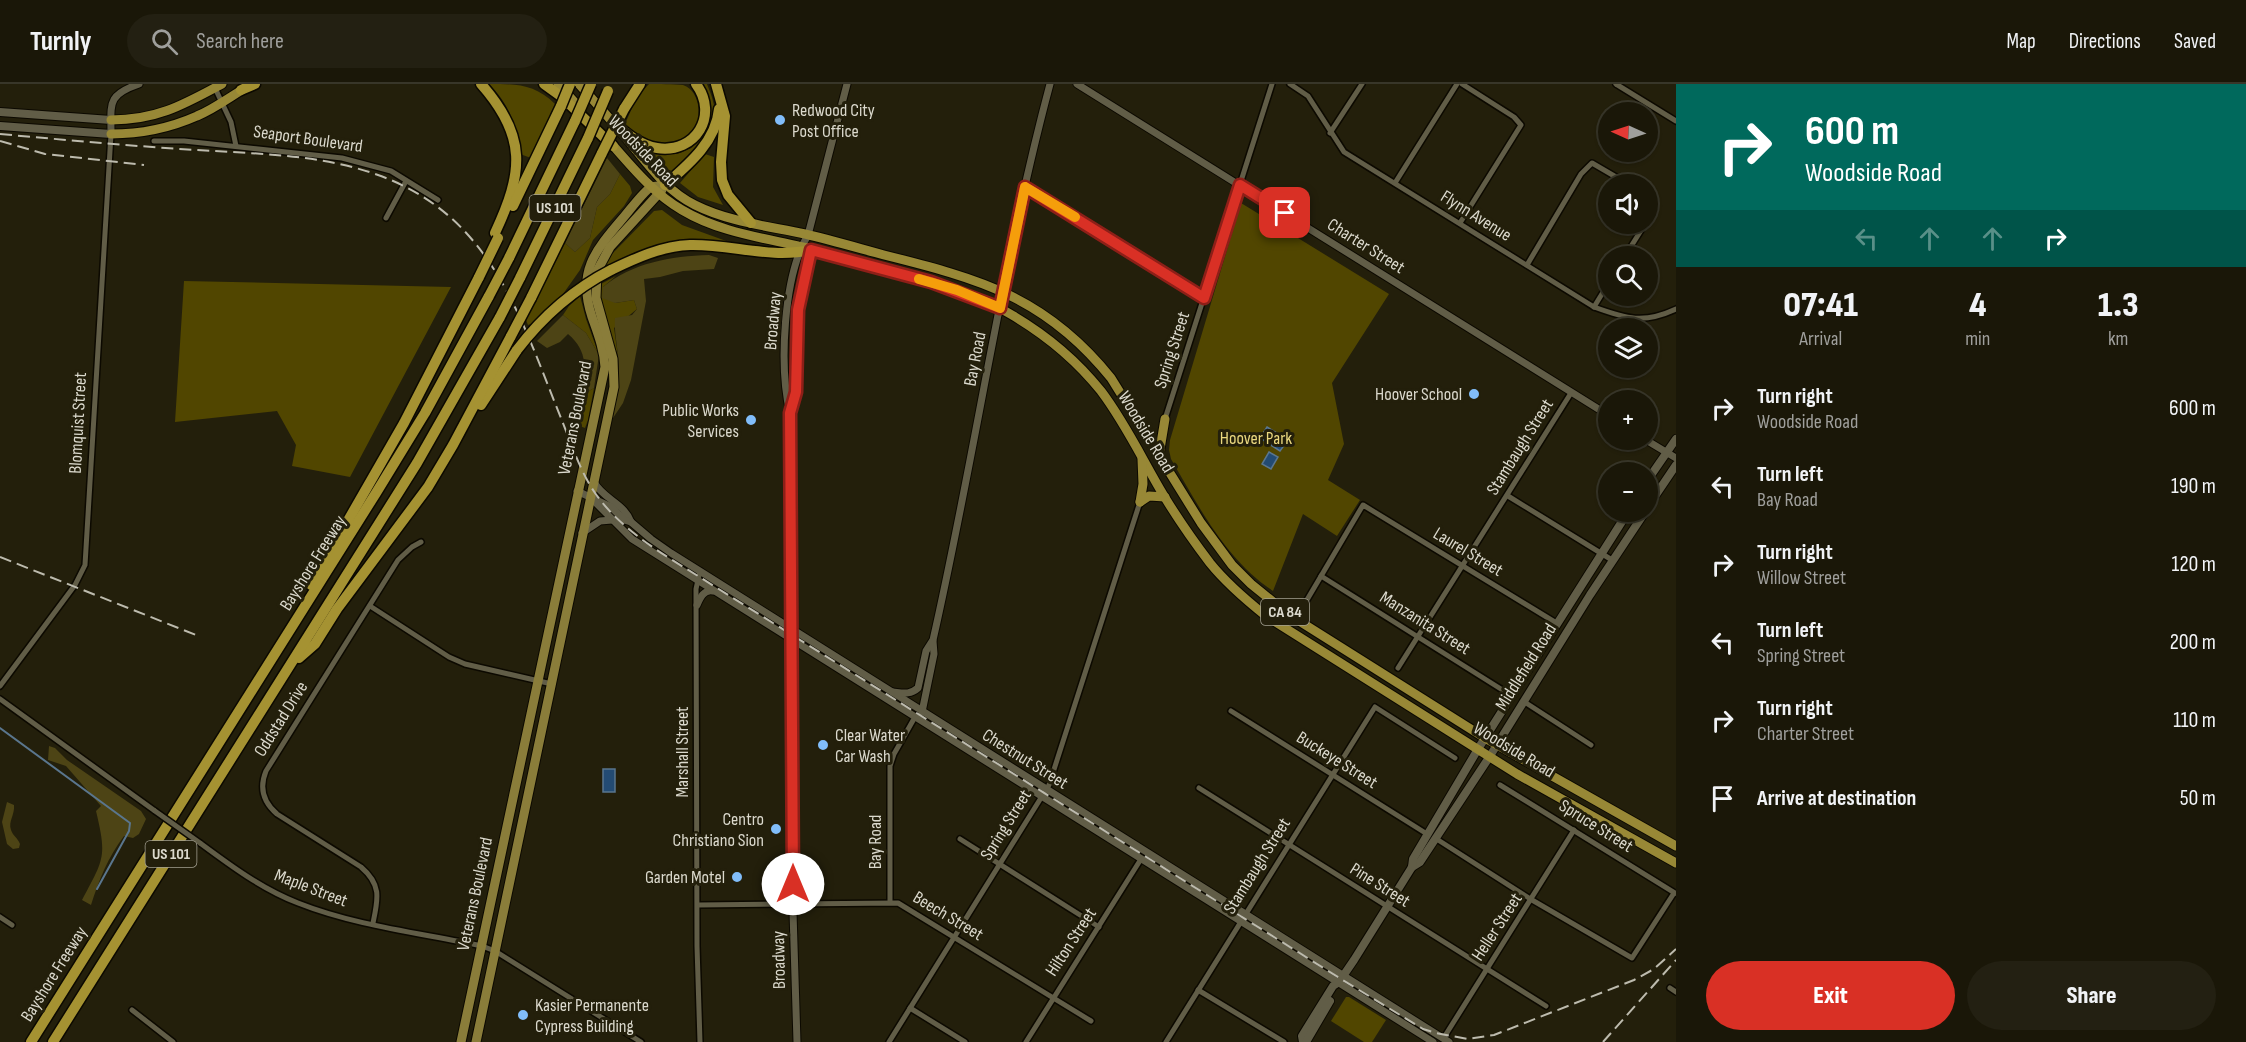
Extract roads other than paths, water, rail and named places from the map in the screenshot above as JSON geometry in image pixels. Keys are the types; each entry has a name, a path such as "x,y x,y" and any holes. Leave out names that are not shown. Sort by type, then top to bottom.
{"highway":[{"path":"111,134 145,132 169,127 198,116 254,84"},
{"path":"481,84 507,121 516,151 516,172 512,193 496,236"},
{"path":"544,84 562,97 614,146"},
{"name":"Woodside Road","path":"558,84 651,188"},
{"path":"274,656 325,558 404,423 570,84"},
{"name":"Woodside Road","path":"579,84 613,122 662,190 681,210 714,225 746,235 931,282 1000,308 1038,331 1079,367 1114,409 1165,497 1211,564 1243,598 1266,616 1517,774 1676,863"},
{"name":"Bayshore Freeway","path":"31,1042 425,413 509,258 591,84"},
{"path":"289,666 315,644 428,487 453,445 531,298 624,109 640,84"},
{"path":"613,122 637,141 650,147 665,149 685,144 696,135 705,117 705,100 696,84"},
{"path":"716,84 725,116 721,162 722,180 728,195 751,223"},
{"path":"111,120 141,118 163,113 183,106 218,86"},
{"name":"Bayshore Freeway","path":"53,1042 435,433 520,278 610,88"},
{"path":"662,190 689,164 709,138 718,121 720,99"},
{"name":"Woodside Road","path":"662,190 718,214 949,271 1003,291 1046,316 1096,360 1111,378 1216,544 1251,585 1288,614 1485,738 1676,846"},
{"path":"453,445 534,328 561,303 611,270 654,252 683,245 707,245 780,254 804,249"},
{"path":"1142,426 1154,427 1165,419"},
{"path":"1160,455 1165,419"},
{"path":"1140,502 1143,484 1142,456"},
{"path":"1140,502 1149,496 1165,497"}],"main road":[{"path":"0,112 111,120"},
{"path":"0,126 111,134"},
{"path":"651,188 662,190"},
{"name":"Veterans Boulevard","path":"461,1042 605,367 602,346 587,299 588,268 602,242 651,188"},
{"name":"Veterans Boulevard","path":"476,1042 615,378 614,359 596,298 597,272 610,247 662,190"},
{"path":"1658,464 1676,439"},
{"name":"Middlefield Road","path":"1658,492 1676,465"},
{"name":"Middlefield Road","path":"1304,1042 1412,867 1420,862 1431,836 1478,749 1622,522"},
{"name":"Middlefield Road","path":"1431,836 1490,756 1523,700 1638,522"},
{"path":"502,845 513,867"}],"street":[{"path":"111,134 112,104 116,95 124,89 139,84"},
{"name":"Broadway","path":"798,1041 793,904 790,413 785,392 786,326 790,291 808,235 847,84"},
{"name":"Bay Road","path":"922,712 934,654 933,640 966,486 1003,291 1050,84"},
{"name":"Charter Street","path":"1077,84 1598,410"},
{"name":"Spring Street","path":"1165,419 1272,84"},
{"name":"Flynn Avenue","path":"1290,84 1308,96 1344,152 1594,307 1623,318 1636,319 1650,319 1676,309"},
{"path":"1330,133 1362,84"},
{"path":"1395,183 1457,84"},
{"path":"1460,224 1521,124 1514,117 1462,84"},
{"path":"1616,84 1676,121"},
{"name":"Seaport Boulevard","path":"218,86 234,130 236,146"},
{"name":"Blomquist Street","path":"0,686 75,585 84,565 111,134"},
{"name":"Seaport Boulevard","path":"154,141 236,146 342,158 383,168 438,200"},
{"path":"1527,265 1581,174 1592,163 1611,174"},
{"path":"386,218 406,181"},
{"path":"1025,187 1204,298"},
{"name":"Broadway","path":"790,413 796,392 798,310 804,249"},
{"path":"1594,307 1598,300"},
{"name":"Stambaugh Street","path":"1398,668 1508,496 1570,393"},
{"path":"1658,447 1676,458"},
{"path":"594,482 602,493 618,503 632,522"},
{"name":"Chestnut Street","path":"577,491 611,507 624,520 632,522 651,539 893,692 1141,859 1242,918"},
{"path":"1508,496 1612,560"},
{"name":"Chestnut Street","path":"590,497 632,539 915,717 1044,793 1341,979 1446,1040"},
{"name":"Spring Street","path":"889,1042 1044,793 1140,502"},
{"name":"Laurel Street","path":"1322,576 1363,505 1558,624"},
{"path":"582,533 600,521 612,520"},
{"name":"Oddstad Drive","path":"373,923 378,897 371,878 361,867 277,814 266,802 262,786 266,771 398,560 421,542"},
{"name":"Marshall Street","path":"700,571 697,580 700,1042"},
{"path":"1301,610 1322,576"},
{"name":"Manzanita Street","path":"1322,576 1512,696"},
{"path":"697,605 702,595 710,590 714,591"},
{"path":"370,606 457,661 473,667 552,684"},
{"name":"Bay Road","path":"893,692 908,693 918,688 926,651 933,640"},
{"name":"Maple Street","path":"0,699 252,880 283,896 327,913 482,946 495,951 641,1042"},
{"path":"1523,700 1591,746"},
{"name":"Stambaugh Street","path":"1166,1042 1375,707 1455,758"},
{"name":"Buckeye Street","path":"1231,711 1532,900 1632,958 1675,893"},
{"name":"Bay Road","path":"890,902 890,766 894,754 915,717"},
{"name":"Spruce Street","path":"1500,785 1675,893"},
{"name":"Pine Street","path":"1199,789 1546,1006"},
{"name":"Heller Street","path":"1446,1040 1574,830"},
{"path":"960,839 1099,927"},
{"name":"Hilton Street","path":"1026,1042 1141,859"},
{"name":"Beech Street","path":"698,904 890,902 905,906 1091,1021"},
{"path":"0,917 12,925"},
{"name":"Chestnut Street","path":"1341,979 1432,1042"},
{"path":"1670,988 1676,992"},
{"path":"1198,990 1284,1042"},
{"path":"910,1008 965,1042"},
{"path":"132,1010 173,1042"}],"water":[{"path":"1267,427 1288,440 1280,451 1260,438"},
{"path":"1269,452 1278,457 1271,469 1262,464"},
{"path":"603,769 615,769 615,792 603,792"}],"waterway":[{"path":"0,728 130,823 129,831 97,889"}],"railway":[{"path":"0,134 311,159 378,175 417,193 449,216 475,243 497,274 531,343 585,476 605,506 642,540 1423,1029 1468,1039 1494,1035 1634,980 1654,969 1676,949"},
{"path":"0,141 45,154 144,165"},
{"path":"0,557 196,635"},
{"path":"1603,1042 1676,960"}],"place":[{"name":"Redwood City Post Office","path":"780,120"},
{"name":"Hoover School","path":"1474,394"},
{"name":"Public Works Services","path":"751,420"},
{"name":"Clear Water Car Wash","path":"823,745"},
{"name":"Centro Christiano Sion","path":"776,829"},
{"name":"Garden Motel","path":"737,877"},
{"name":"Kasier Permanente Cypress Building","path":"523,1015"}],"park label":[{"name":"Hoover Park","path":"1256,438"}]}
